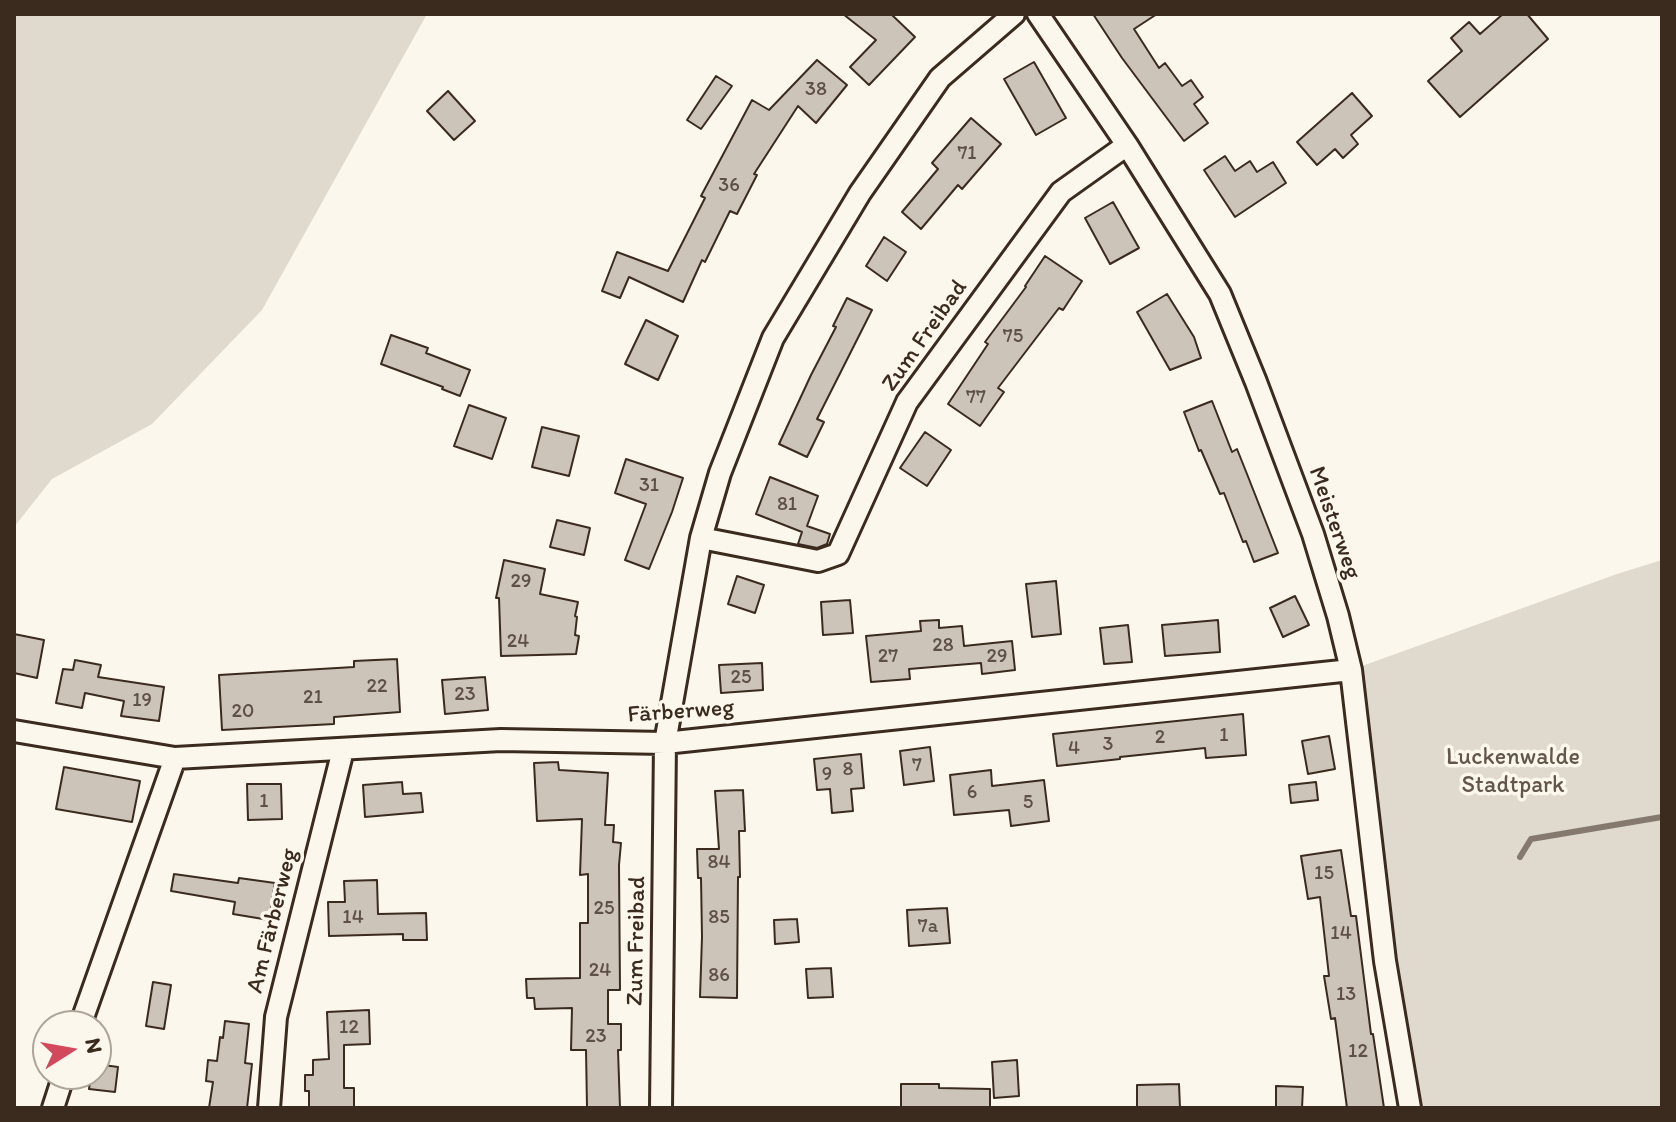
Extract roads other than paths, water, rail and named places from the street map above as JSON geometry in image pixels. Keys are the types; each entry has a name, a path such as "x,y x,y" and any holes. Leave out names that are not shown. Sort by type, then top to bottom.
{"street":[{"name":"Zum Freibad","path":"661,1108 665,743 701,538 720,473 773,338 860,193 940,78 1014,14"},
{"name":"Meisterweg","path":"1038,14 1127,145 1220,294 1313,534 1351,670 1385,961 1410,1108"},
{"name":"Zum Freibad","path":"701,538 818,561 838,554 907,402 1061,192 1127,145"},
{"name":"Färberweg","path":"14,731 175,758 501,740 665,743 1351,670"},
{"name":"Am Färberweg","path":"269,1108 276,1017 343,750"},
{"path":"86,1010 175,758"}],"waterway":[{"path":"1520,857 1531,839 1662,817"}],"park label":[{"name":"Luckenwalde Stadtpark","path":"1513,772"}]}
